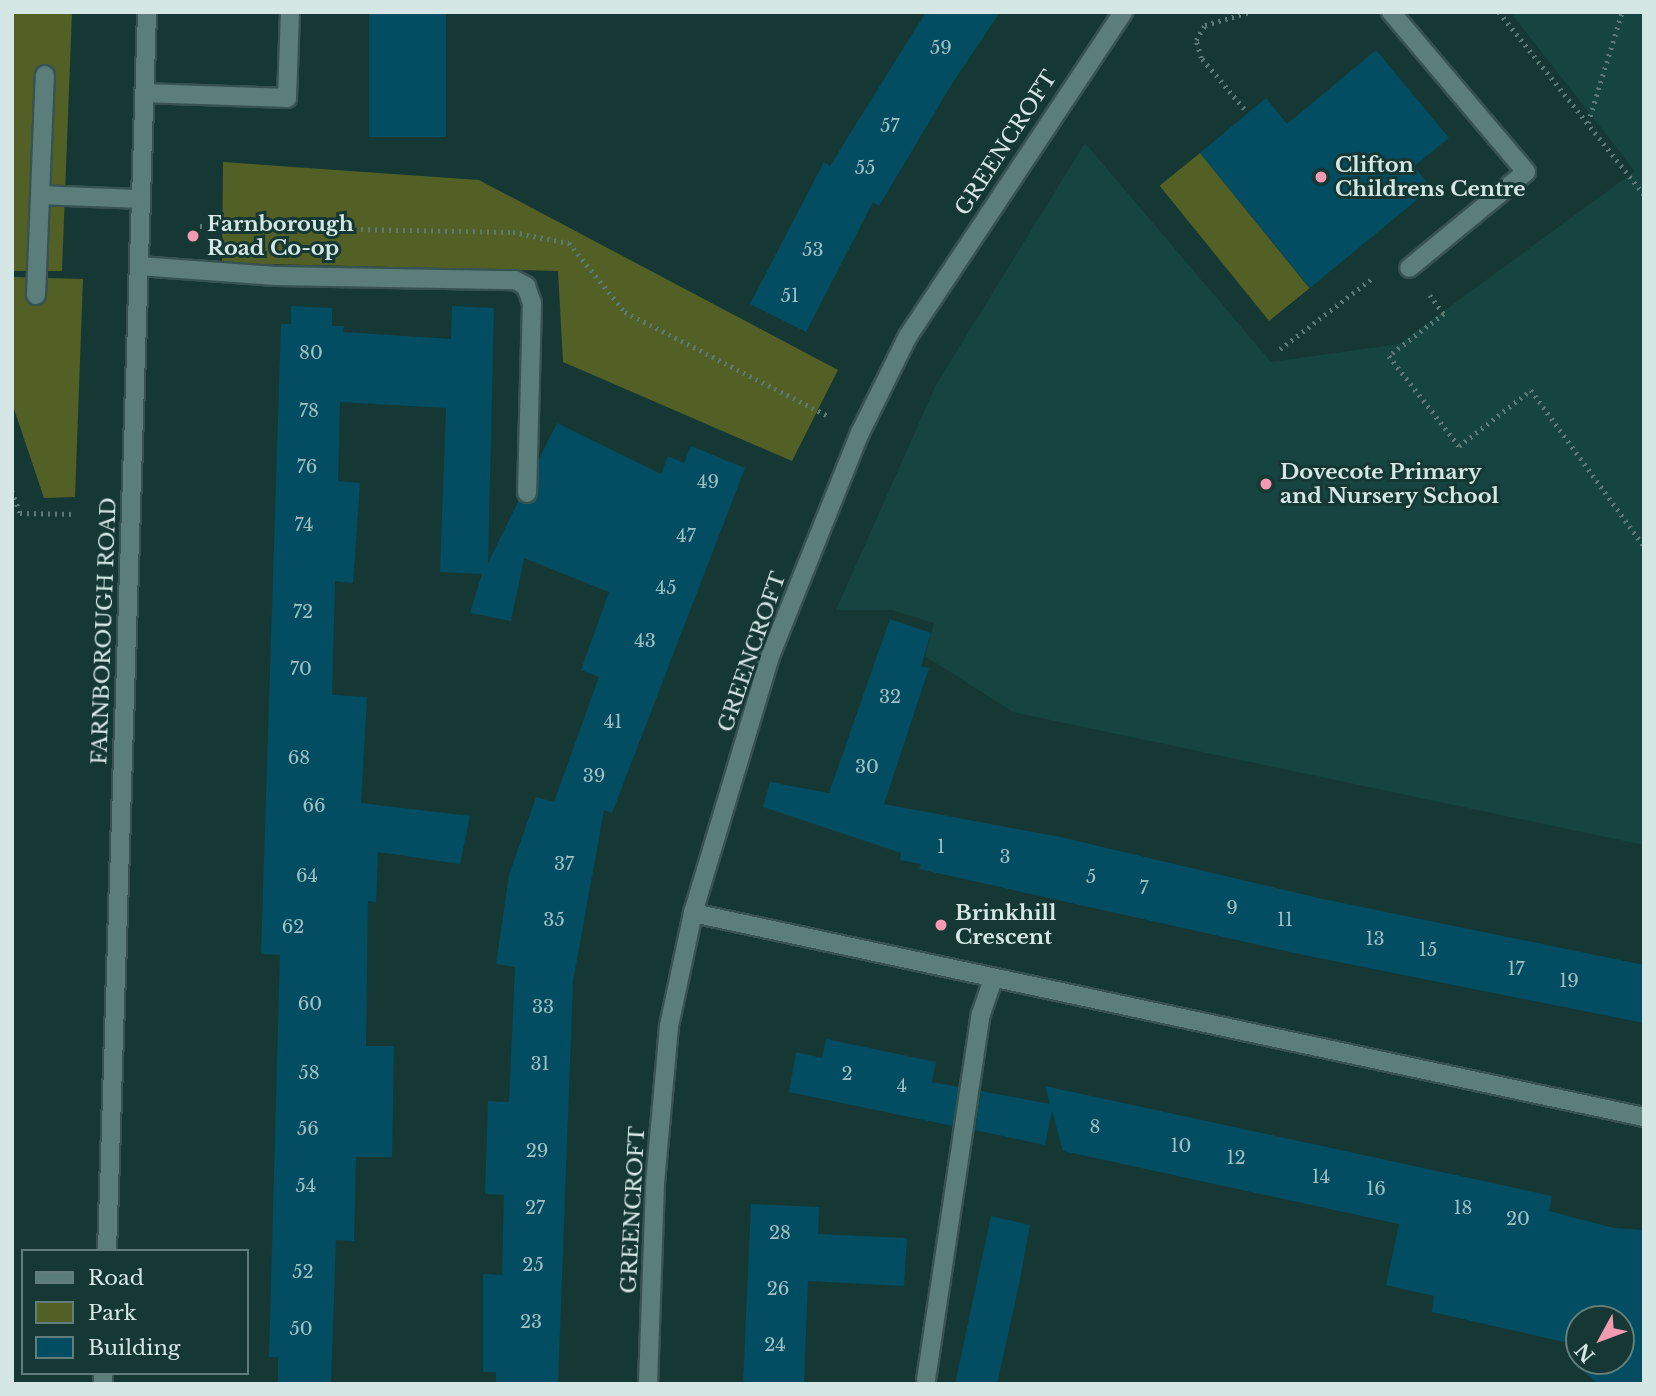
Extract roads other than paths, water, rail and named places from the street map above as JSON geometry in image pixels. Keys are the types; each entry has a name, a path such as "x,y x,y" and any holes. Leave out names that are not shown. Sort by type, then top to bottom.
{"street":[{"name":"FARNBOROUGH ROAD","path":"107,1249 147,12"},
{"path":"144,93 287,98 290,12"},
{"name":"GREENCROFT","path":"648,1384 655,1182 668,1026 692,913 769,659 860,433 908,336 1122,12"},
{"path":"1391,12 1526,172 1409,268"},
{"path":"36,295 45,75"},
{"path":"41,195 141,199"},
{"path":"139,266 276,276 514,280 526,286 532,303 527,493"},
{"path":"692,913 1644,1117"},
{"path":"926,1380 981,1014 993,979"}],"place":[{"name":"Clifton Childrens Centre","path":"1321,177"},
{"name":"Farnborough Road Co-op","path":"193,236"},
{"name":"Dovecote Primary and Nursery School","path":"1266,484"},
{"name":"Brinkhill Crescent","path":"941,925"}]}
